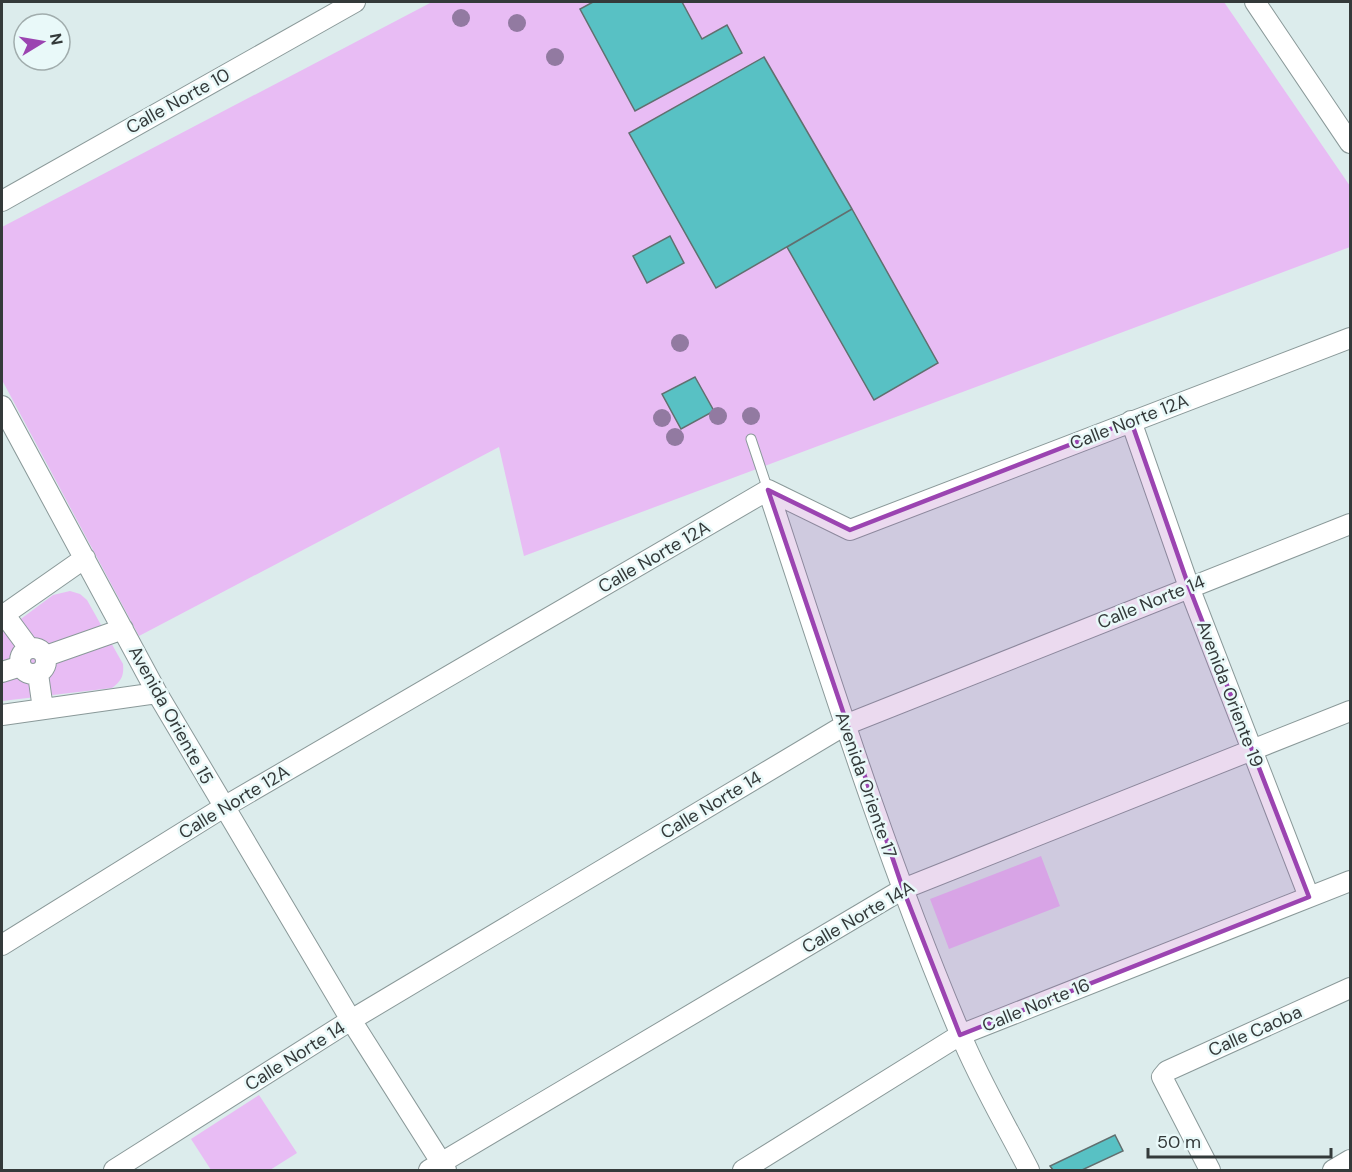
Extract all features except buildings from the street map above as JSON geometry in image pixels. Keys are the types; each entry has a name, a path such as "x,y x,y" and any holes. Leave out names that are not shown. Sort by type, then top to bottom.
{"street":[{"name":"Calle Norte 10","path":"2,201 355,2"},
{"path":"1257,2 1350,143"},
{"name":"Calle Norte 12A","path":"2,945 224,807 768,490 850,530 1350,338"},
{"name":"Avenida Oriente 15","path":"2,406 157,693 439,1168"},
{"name":"Avenida Oriente 19","path":"1131,421 1189,587 1309,897"},
{"name":"Avenida Oriente 17","path":"768,490 845,725 903,889 960,1035 1029,1170"},
{"name":"Calle Norte 14","path":"114,1170 351,1020 845,725 1350,524"},
{"path":"43,709 33,661 3,615 85,558"},
{"path":"2,672 123,629"},
{"path":"2,715 157,693"},
{"name":"Calle Norte 14A","path":"439,1168 903,889 1350,711"},
{"name":"Calle Norte 16","path":"743,1170 960,1035 1350,881"},
{"name":"Calle Caoba","path":"1210,1170 1162,1077 1167,1071 1350,988"},
{"path":"1333,1170 1350,1160"}],"lane":[{"path":"751,439 768,490"}],"highlighted area":[{"path":"1131,421 1189,587 1309,897 960,1035 903,889 768,490 850,530"}],"shaded area":[{"path":"432,2 1224,2 1350,186 1350,247 524,556 499,447 139,636 2,380 2,227"},
{"path":"70,591 80,594 87,600 123,664 123,675 120,680 112,688 2,701 2,633 53,595"},
{"path":"1041,856 1060,906 949,949 930,899"},
{"path":"259,1095 297,1153 270,1170 211,1170 191,1139"}]}
